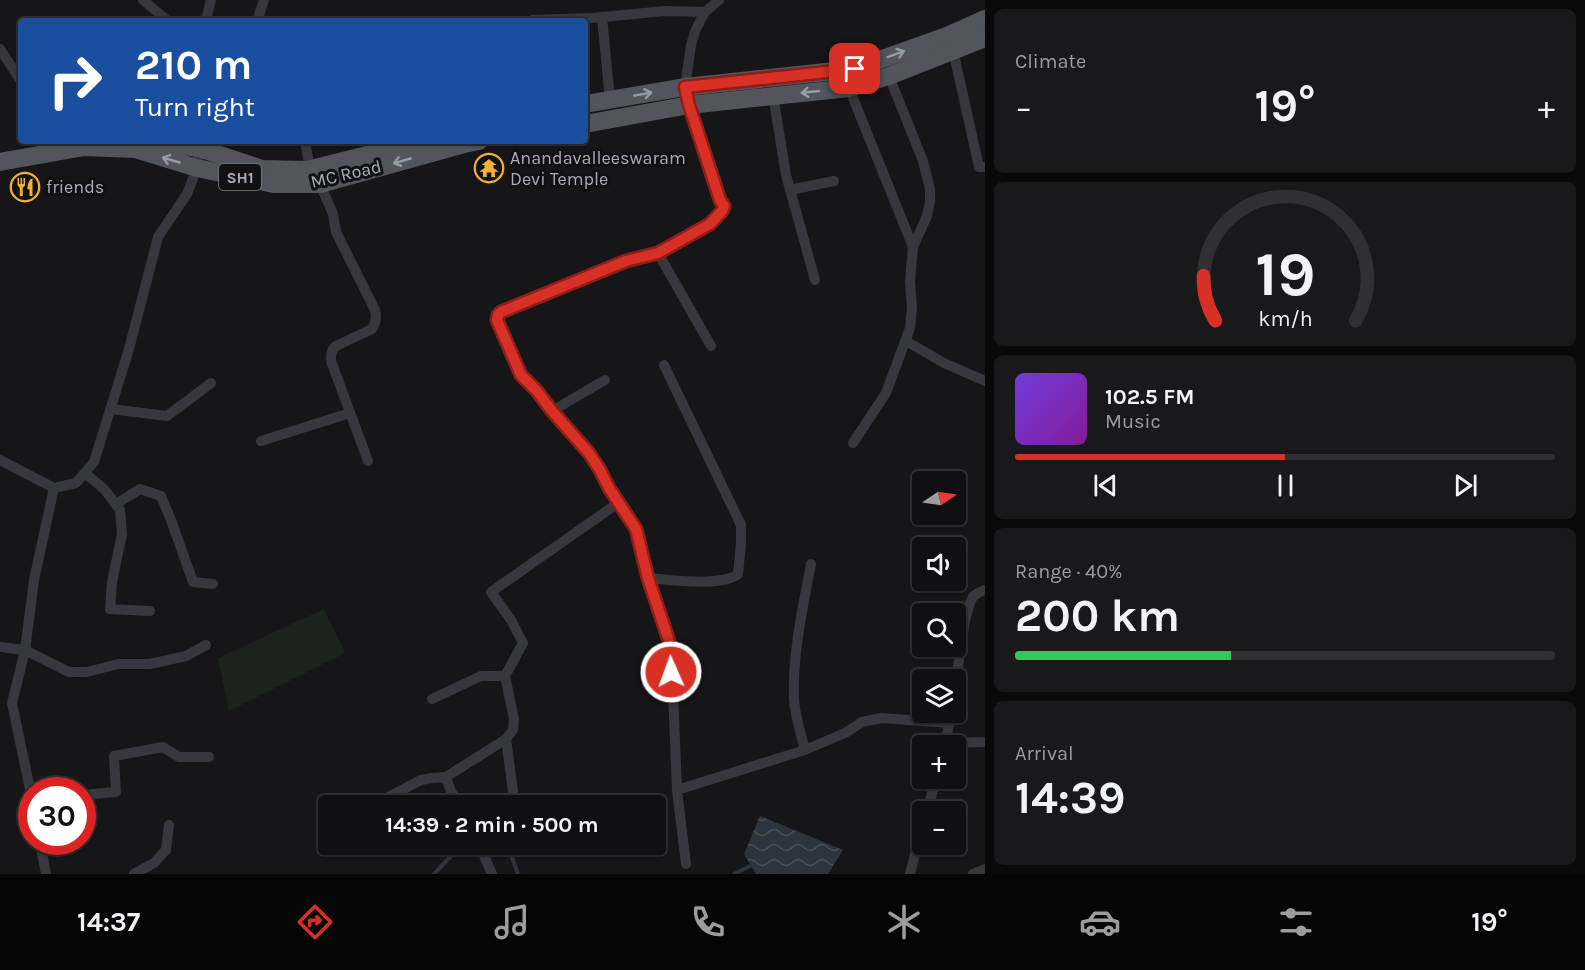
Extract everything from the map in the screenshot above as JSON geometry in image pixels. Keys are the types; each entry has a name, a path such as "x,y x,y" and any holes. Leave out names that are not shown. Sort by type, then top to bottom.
{"main road":[{"path":"588,123 689,105 849,88 889,76 950,43 985,19"},
{"path":"588,104 685,87 855,69 950,43 985,38"},
{"path":"0,150 36,144"},
{"name":"MC Road","path":"315,176 414,144"},
{"name":"MC Road","path":"0,162 84,147 135,149 197,168 274,184 464,144"},
{"name":"MC Road","path":"202,145 262,169 307,170 315,176"}],"street":[{"path":"143,0 164,18"},
{"path":"206,18 211,0"},
{"path":"258,18 264,0"},
{"path":"686,864 677,790 670,644 648,578 636,529 589,453 521,375 497,320 501,312 626,261 658,253 710,224 722,211 724,206 720,200 685,87 691,45 705,12 718,0"},
{"path":"579,18 665,11 705,12"},
{"path":"602,17 610,100"},
{"path":"950,43 979,167 985,167"},
{"path":"0,50 18,77"},
{"path":"853,443 886,393 906,341 912,308 910,282 913,246 927,216 930,202 930,189 923,161 889,76"},
{"path":"849,88 913,246"},
{"path":"773,95 786,175 815,280"},
{"path":"306,144 315,176 333,214 336,232 376,315 372,329 336,346 331,361 368,462"},
{"path":"0,460 54,488 76,483 94,462 129,349 158,237 187,194 197,168 202,145"},
{"path":"790,190 834,181"},
{"path":"658,253 711,346"},
{"path":"906,341 944,363 985,381"},
{"path":"648,578 703,582 732,579 738,574 741,543 741,525 664,366"},
{"path":"552,411 605,380"},
{"path":"110,409 167,416 211,383"},
{"path":"261,441 350,413"},
{"path":"85,473 105,490 120,510 122,534 112,582 110,609 150,611"},
{"path":"27,777 12,703 25,650 34,580 54,488"},
{"path":"116,504 140,489 160,496 193,582 213,585"},
{"path":"392,795 421,780 446,777 506,739 513,730 514,719 505,676 523,643 511,620 491,592 618,503"},
{"path":"805,750 794,701 794,680 802,609 811,564"},
{"path":"959,669 967,615 972,600 975,595 985,590"},
{"path":"0,647 25,650 69,672 87,672 118,664 150,664 186,656 207,645"},
{"path":"432,699 481,676 505,676"},
{"path":"677,790 805,750 845,733 862,722 880,718 912,718"},
{"path":"506,739 514,795"},
{"path":"966,743 985,742"},
{"path":"96,794 116,792 114,756 163,747 179,757 209,757"},
{"path":"446,777 453,795"},
{"path":"134,874 154,862 166,850 169,825"},
{"path":"42,855 46,874"},
{"path":"484,855 492,874"},
{"path":"910,874 915,855"},
{"path":"973,874 985,869"}],"shaded area":[{"path":"324,609 345,653 229,711 218,658"}],"water":[{"path":"760,816 843,850 828,874 756,874 744,854"}],"waterway":[{"path":"434,874 452,855"},
{"path":"511,855 518,874"},
{"path":"734,874 754,864"}],"place":[{"name":"Anandavalleeswaram Devi Temple","path":"489,168"},
{"name":"friends","path":"25,187"}],"route":[{"path":"671,672 670,644 648,578 636,529 589,453 521,375 497,320 498,315 626,261 658,253 710,224 722,211 724,206 720,200 685,87 855,69"}]}
